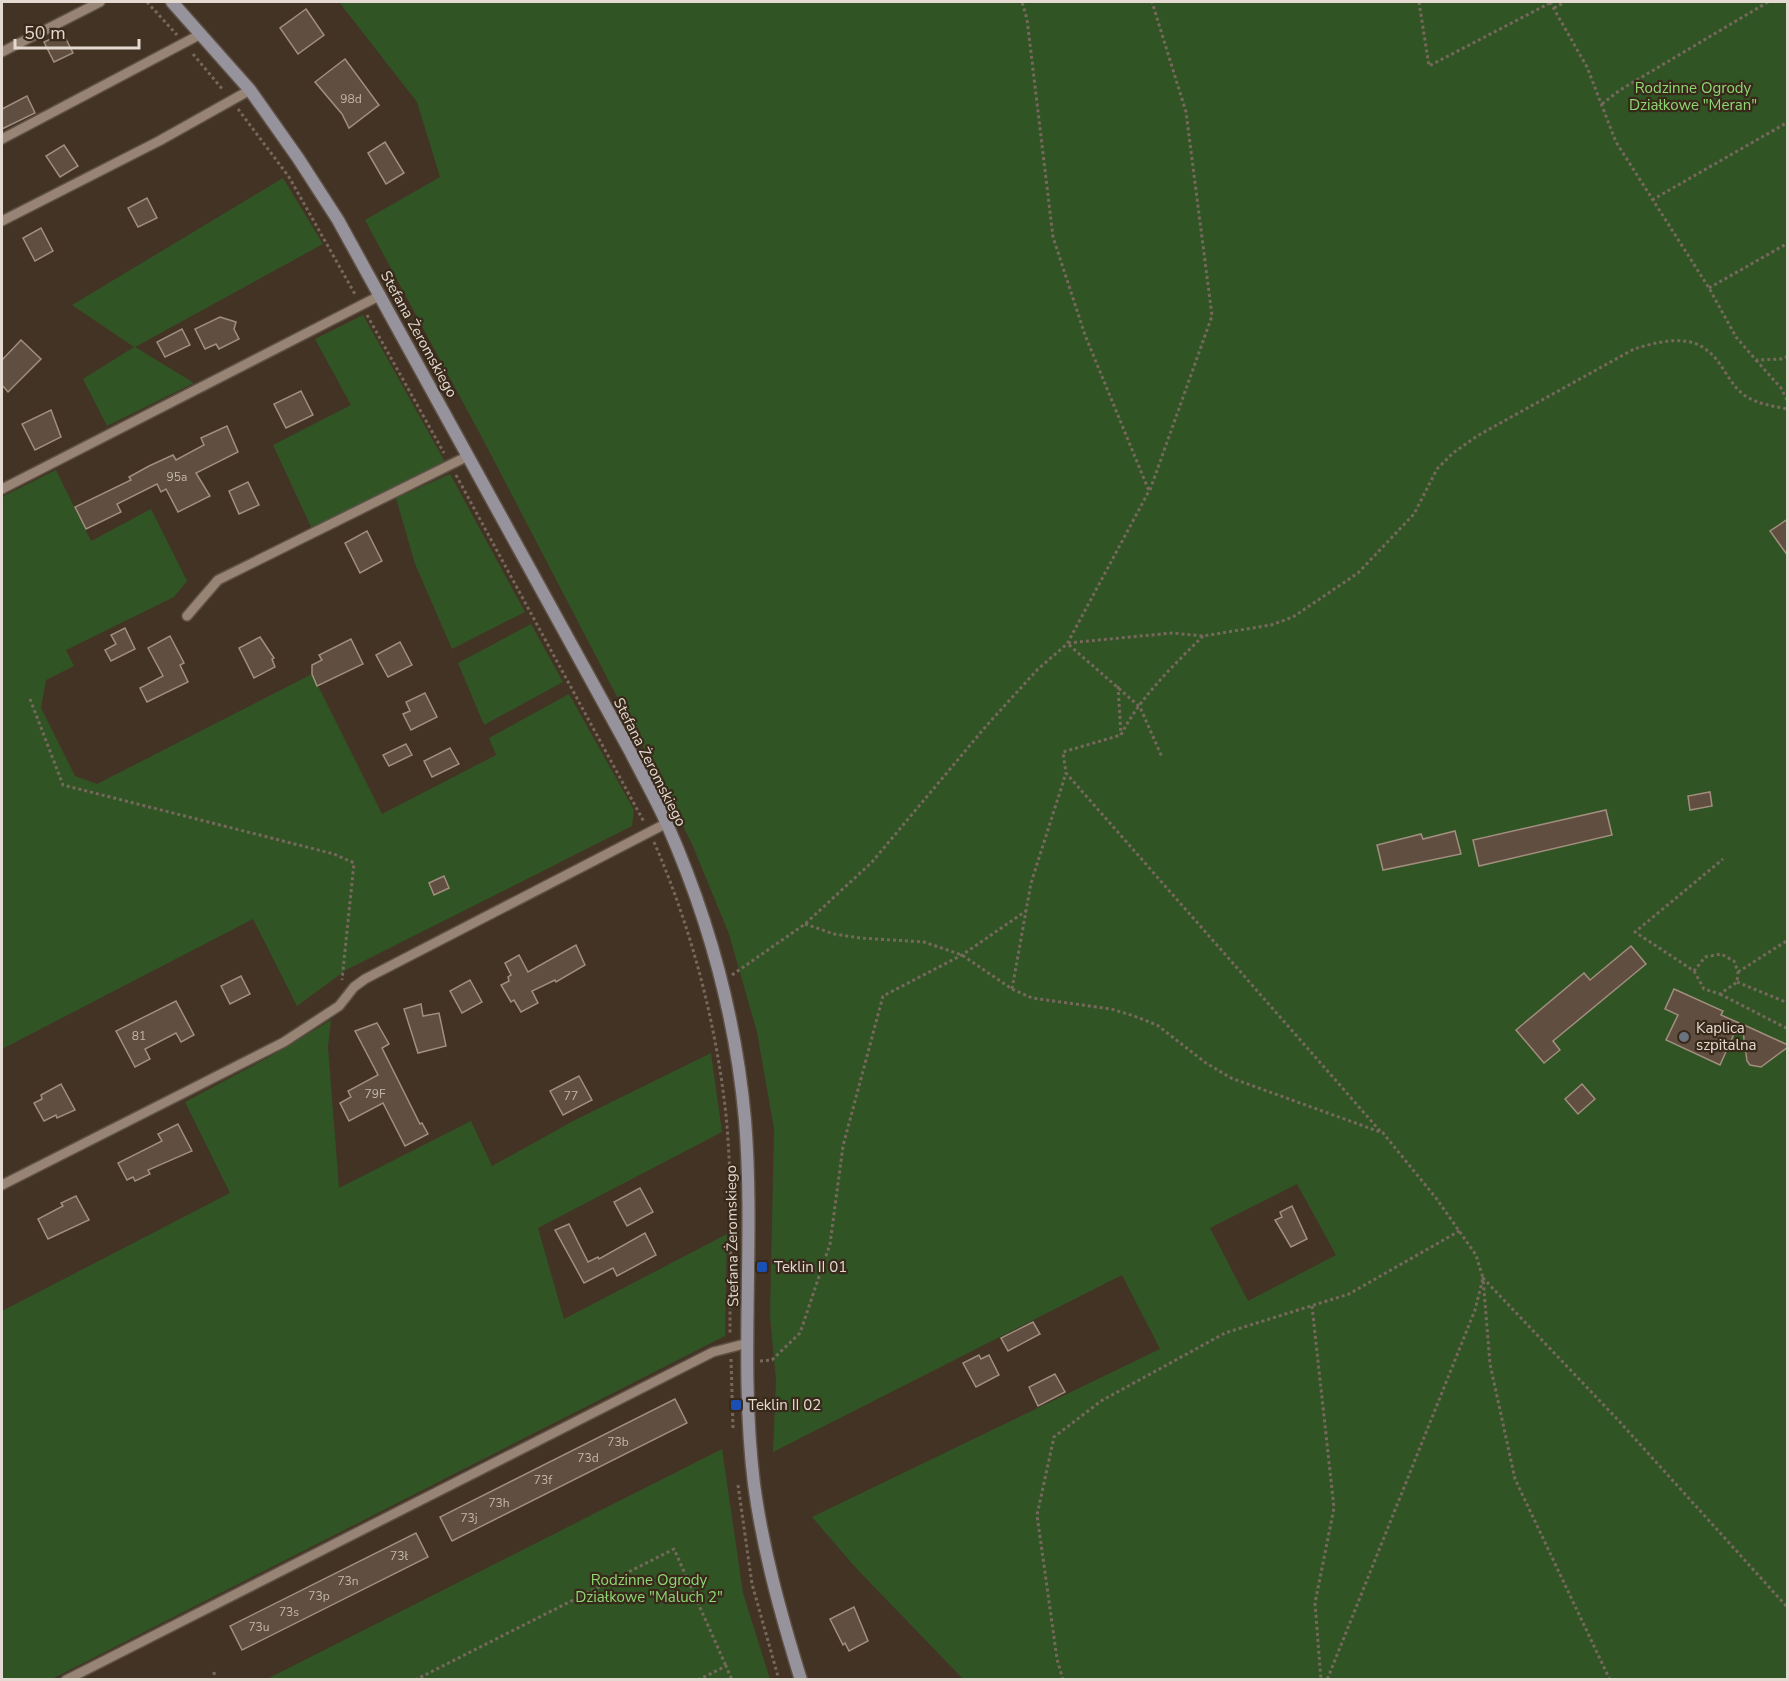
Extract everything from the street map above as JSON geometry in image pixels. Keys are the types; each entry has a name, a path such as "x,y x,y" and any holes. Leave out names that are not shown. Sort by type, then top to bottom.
{"main road":[{"name":"Stefana Żeromskiego","path":"172,2 250,90 319,189 381,295 667,823 697,903 721,982 736,1053 745,1120 748,1201 748,1361 754,1483 770,1579 801,1680"}],"lane":[{"path":"2,52 100,2"},
{"path":"2,139 201,34"},
{"path":"2,221 232,102 250,90"},
{"path":"2,489 381,295"},
{"path":"187,616 218,580 468,456"},
{"path":"2,1185 246,1062 339,1006 365,979 667,823"},
{"path":"66,1680 730,1346 748,1343"}],"path":[{"path":"147,2 185,44 289,177 451,466 650,832 680,906 704,993 726,1116 734,1437"},
{"path":"1022,2 1027,19 1053,237 1085,335 1149,491"},
{"path":"721,982 805,924 872,862 987,725 1038,669 1067,644 1149,491 1212,316 1186,112 1152,2"},
{"path":"1419,2 1429,66 1550,2 1587,67 1616,142 1709,288 1736,337 1781,388 1788,402"},
{"path":"1554,8 1565,2"},
{"path":"1602,104 1620,90 1768,2"},
{"path":"1652,200 1788,122"},
{"path":"1709,288 1788,243"},
{"path":"1067,644 1172,633 1203,636 1271,626 1293,617 1358,573 1414,514 1437,469 1453,453 1476,436 1634,349 1656,342 1677,341 1693,344 1709,351 1743,394 1760,403 1788,409"},
{"path":"1756,360 1781,359 1788,356"},
{"path":"1012,989 1031,884 1066,773 1063,752 1121,735 1131,714 1140,707 1159,680 1203,636"},
{"path":"1067,644 1140,707 1162,757"},
{"path":"1118,686 1121,735"},
{"path":"30,699 63,785 334,854 354,863 339,1006"},
{"path":"1066,773 1383,1133 1461,1230 1476,1255 1483,1278 1490,1364 1515,1479 1610,1680"},
{"path":"1723,859 1635,932 1694,971 1704,989 1720,994 1788,1029"},
{"path":"748,1361 772,1360 800,1333 830,1244 843,1146 883,996 962,955 1026,912"},
{"path":"805,924 834,934 860,938 924,942 962,955 1012,989 1032,998 1111,1009 1134,1016 1157,1025 1206,1063 1231,1077 1383,1133"},
{"path":"1738,972 1788,940"},
{"path":"1694,971 1706,957 1721,954 1734,961 1738,972 1737,982 1720,994"},
{"path":"1737,982 1788,1003"},
{"path":"1063,1680 1057,1659 1037,1515 1054,1437 1101,1401 1225,1333 1349,1294 1461,1230"},
{"path":"1483,1278 1618,1420 1788,1608"},
{"path":"1327,1680 1353,1608 1475,1310 1483,1278"},
{"path":"1312,1306 1334,1508 1315,1603 1321,1680"},
{"path":"738,1480 752,1584 779,1680"},
{"path":"415,1680 674,1550 732,1680"},
{"path":"698,1680 726,1666"},
{"path":"214,1672 215,1680"}],"green space":[{"name":"Rodzinne Ogrody Działkowe \"Meran\"","path":"339,2 1787,2 1787,1679 963,1679 856,1568 812,1517 1160,1349 1122,1275 773,1452 776,1380 770,1316 774,1129 757,1032 729,934 692,844 487,447 365,220 440,177 417,102","holes":["1297,1184 1336,1255 1248,1301 1210,1228"]},
{"path":"283,178 323,244 135,347 194,383 107,426 83,379 134,347 72,305"},
{"path":"363,315 445,462 312,529 273,445 351,405 315,339"},
{"path":"56,470 91,541 151,509 187,581 174,597 66,650 74,666 46,680 41,708 75,776 97,784 312,674 382,814 496,755 489,738 569,694 634,810 632,826 346,970 297,1006 253,919 2,1049 2,497"},
{"path":"450,474 525,612 452,649 415,564 396,498"},
{"path":"531,624 563,682 484,725 458,663"},
{"path":"331,1020 328,1047 339,1188 471,1121 492,1166 575,1120 711,1053 722,1132 538,1228 564,1319 727,1234 725,1336 52,1679 2,1679 2,1311 230,1193 185,1102 271,1056"},
{"name":"Rodzinne Ogrody Działkowe \"Maluch 2\"","path":"722,1449 743,1593 770,1679 267,1679"}],"building":[{"path":"306,9 324,35 298,54 280,28"},
{"path":"63,33 73,53 54,62 44,42"},
{"path":"345,59 379,105 349,128 342,114 315,82"},
{"path":"27,96 35,113 2,129 2,109"},
{"path":"385,142 404,173 386,184 368,153"},
{"path":"64,145 78,166 60,177 46,156"},
{"path":"147,198 157,218 138,227 128,208"},
{"path":"41,228 53,251 35,261 23,238"},
{"path":"220,317 236,322 234,329 239,339 219,349 216,344 205,349 195,329"},
{"path":"182,329 190,345 165,357 157,342"},
{"path":"21,340 41,359 8,392 2,385 2,360"},
{"path":"301,391 313,415 286,428 274,404"},
{"path":"51,410 61,437 35,450 22,424"},
{"path":"227,426 238,452 196,473 210,496 178,512 166,489 161,492 157,484 117,504 121,512 86,529 75,507 131,480 129,477 149,466 173,455 176,460 204,445 201,438"},
{"path":"248,482 259,505 239,514 229,491"},
{"path":"1788,519 1788,556 1770,531"},
{"path":"367,531 382,561 360,573 345,543"},
{"path":"125,628 135,649 111,661 105,650 116,644 111,635"},
{"path":"170,636 184,663 180,665 188,682 147,702 140,688 163,676 148,648"},
{"path":"260,637 274,658 272,659 275,667 254,678 239,648"},
{"path":"351,639 363,664 317,686 312,674 312,665 322,660 319,655"},
{"path":"400,642 412,665 388,677 376,655"},
{"path":"425,693 437,717 411,730 403,714 410,711 406,702"},
{"path":"406,744 412,755 389,766 383,755"},
{"path":"450,748 459,764 432,777 424,761"},
{"path":"1710,792 1712,806 1690,810 1688,796"},
{"path":"1606,810 1612,835 1479,866 1473,840"},
{"path":"1455,831 1461,854 1383,870 1377,845 1421,834 1423,839"},
{"path":"444,876 449,888 434,895 429,883"},
{"path":"576,945 585,965 556,982 555,980 532,991 538,1003 521,1012 514,1000 511,1002 501,985 509,981 508,977 511,975 505,963 519,955 528,972"},
{"path":"1631,946 1646,964 1553,1041 1560,1050 1544,1063 1516,1030 1584,973 1590,980"},
{"path":"241,976 250,994 230,1004 221,986"},
{"path":"470,980 482,1002 462,1013 450,991"},
{"path":"1674,989 1723,1011 1721,1015 1739,1023 1720,1065 1666,1040 1678,1015 1665,1009"},
{"path":"176,1001 194,1035 181,1042 176,1033 145,1049 150,1059 135,1067 116,1031"},
{"path":"421,1004 423,1016 439,1013 446,1046 418,1053 404,1009"},
{"path":"377,1023 389,1044 382,1048 420,1124 422,1123 428,1134 405,1146 383,1103 349,1121 340,1103 351,1097 348,1091 378,1075 355,1031"},
{"path":"1742,1024 1788,1047 1761,1067 1750,1065 1747,1061"},
{"path":"579,1076 592,1100 563,1115 550,1091"},
{"path":"61,1084 75,1110 44,1121 34,1103 42,1099 41,1095"},
{"path":"1582,1084 1595,1099 1578,1114 1565,1099"},
{"path":"178,1124 192,1151 148,1170 150,1174 135,1181 133,1177 127,1180 118,1163 162,1141 158,1134"},
{"path":"640,1188 653,1212 627,1226 614,1202"},
{"path":"76,1196 89,1220 48,1239 38,1219 63,1206 61,1203"},
{"path":"1292,1206 1307,1239 1291,1247 1275,1220 1282,1217 1280,1212"},
{"path":"569,1224 588,1262 598,1257 599,1259 645,1233 656,1255 617,1276 613,1268 584,1283 555,1230"},
{"path":"1033,1322 1040,1334 1008,1351 1001,1338"},
{"path":"979,1355 981,1359 989,1355 999,1375 976,1387 963,1363"},
{"path":"1055,1374 1065,1392 1038,1406 1029,1387"},
{"path":"675,1399 687,1423 452,1541 440,1517"},
{"path":"416,1533 428,1557 242,1650 230,1626"},
{"path":"854,1607 868,1641 849,1651 845,1643 843,1645 830,1619"}],"place":[{"name":"Kaplica szpitalna","path":"1684,1037"},
{"name":"Teklin II 01","path":"762,1267"},
{"name":"Teklin II 02","path":"736,1405"}]}
